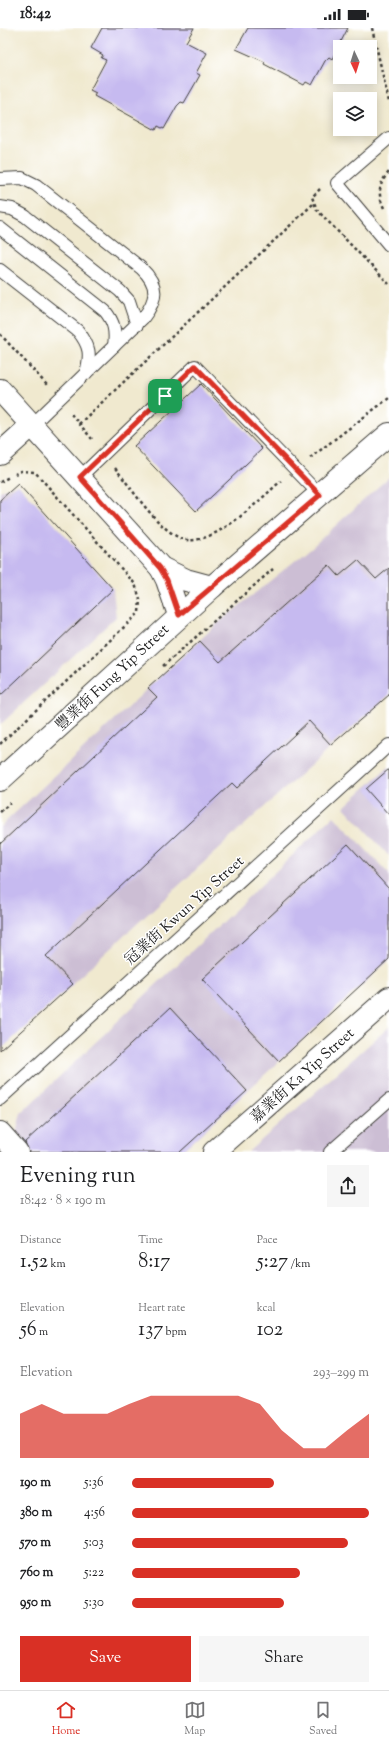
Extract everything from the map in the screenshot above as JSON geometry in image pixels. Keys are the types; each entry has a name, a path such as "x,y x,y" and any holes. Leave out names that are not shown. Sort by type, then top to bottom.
{"street":[{"path":"0,390 80,477 160,568 167,580 179,615"},
{"path":"0,454 32,425"},
{"name":"豐業街 Fung Yip Street","path":"0,780 179,615 389,434"},
{"path":"160,568 186,580 212,587"},
{"name":"嘉業街 Ka Yip Street","path":"214,1152 389,998"},
{"path":"0,1133 17,1152"}],"lane":[{"path":"389,138 337,183 389,245"},
{"path":"0,179 3,177 22,178 36,185 149,275 153,283 154,299 150,309 137,325 32,425"},
{"path":"0,207 12,209 25,216 120,291 129,301 137,325"},
{"path":"0,228 104,310 111,318 114,327 116,335 114,346"},
{"path":"0,270 81,335 89,349 90,360 86,374"},
{"path":"80,477 195,366 320,495"},
{"name":"冠業街 Kwun Yip Street","path":"0,1099 389,745"},
{"path":"330,1152 389,1100"}],"path":[{"path":"372,28 389,102"},
{"path":"387,212 382,204 380,190 381,181 389,172"},
{"path":"79,424 314,204"},
{"path":"104,454 160,524 178,538 192,540 216,534 241,517 294,469 389,398"},
{"path":"0,482 21,471 35,472 135,584 140,599 139,613 0,744"},
{"path":"160,670 277,565"},
{"path":"0,812 12,801"}],"shaded area":[{"path":"389,477 389,695 251,819 0,1050 0,827 218,623 312,547"},
{"path":"18,484 113,589 116,617 0,725 0,491"},
{"path":"389,766 389,856 344,807"},
{"path":"334,816 389,874 389,960 181,1152 33,1152 16,1133 21,1113"},
{"path":"389,1027 389,1152 248,1152"}],"building":[{"path":"102,28 194,28 186,42 207,53 196,73 200,75 195,84 184,103 181,102 177,106 164,129 158,126 156,130 94,96 96,93 90,90 106,60 101,58 103,55 91,48"},
{"path":"248,28 348,28 342,40 333,40 333,57 332,59 329,57 325,61 312,85 306,82 304,85 264,64 265,62 236,49"},
{"path":"201,384 262,449 196,511 134,446"},
{"path":"18,484 113,589 0,696 0,500"},
{"path":"358,560 376,579 389,568 389,695 331,745 309,721 237,788 232,783 46,956 73,984 0,1050 0,844 157,697 148,688 200,641 220,662 329,565 339,576"},
{"path":"389,769 389,815 366,789"},
{"path":"348,844 389,889 389,959 279,1061 202,979"},
{"path":"170,1008 247,1091 180,1152 29,1152 25,1142"}],"route":[{"path":"195,366 320,495 179,615 167,580 160,568 80,477 165,396 195,366"}]}
